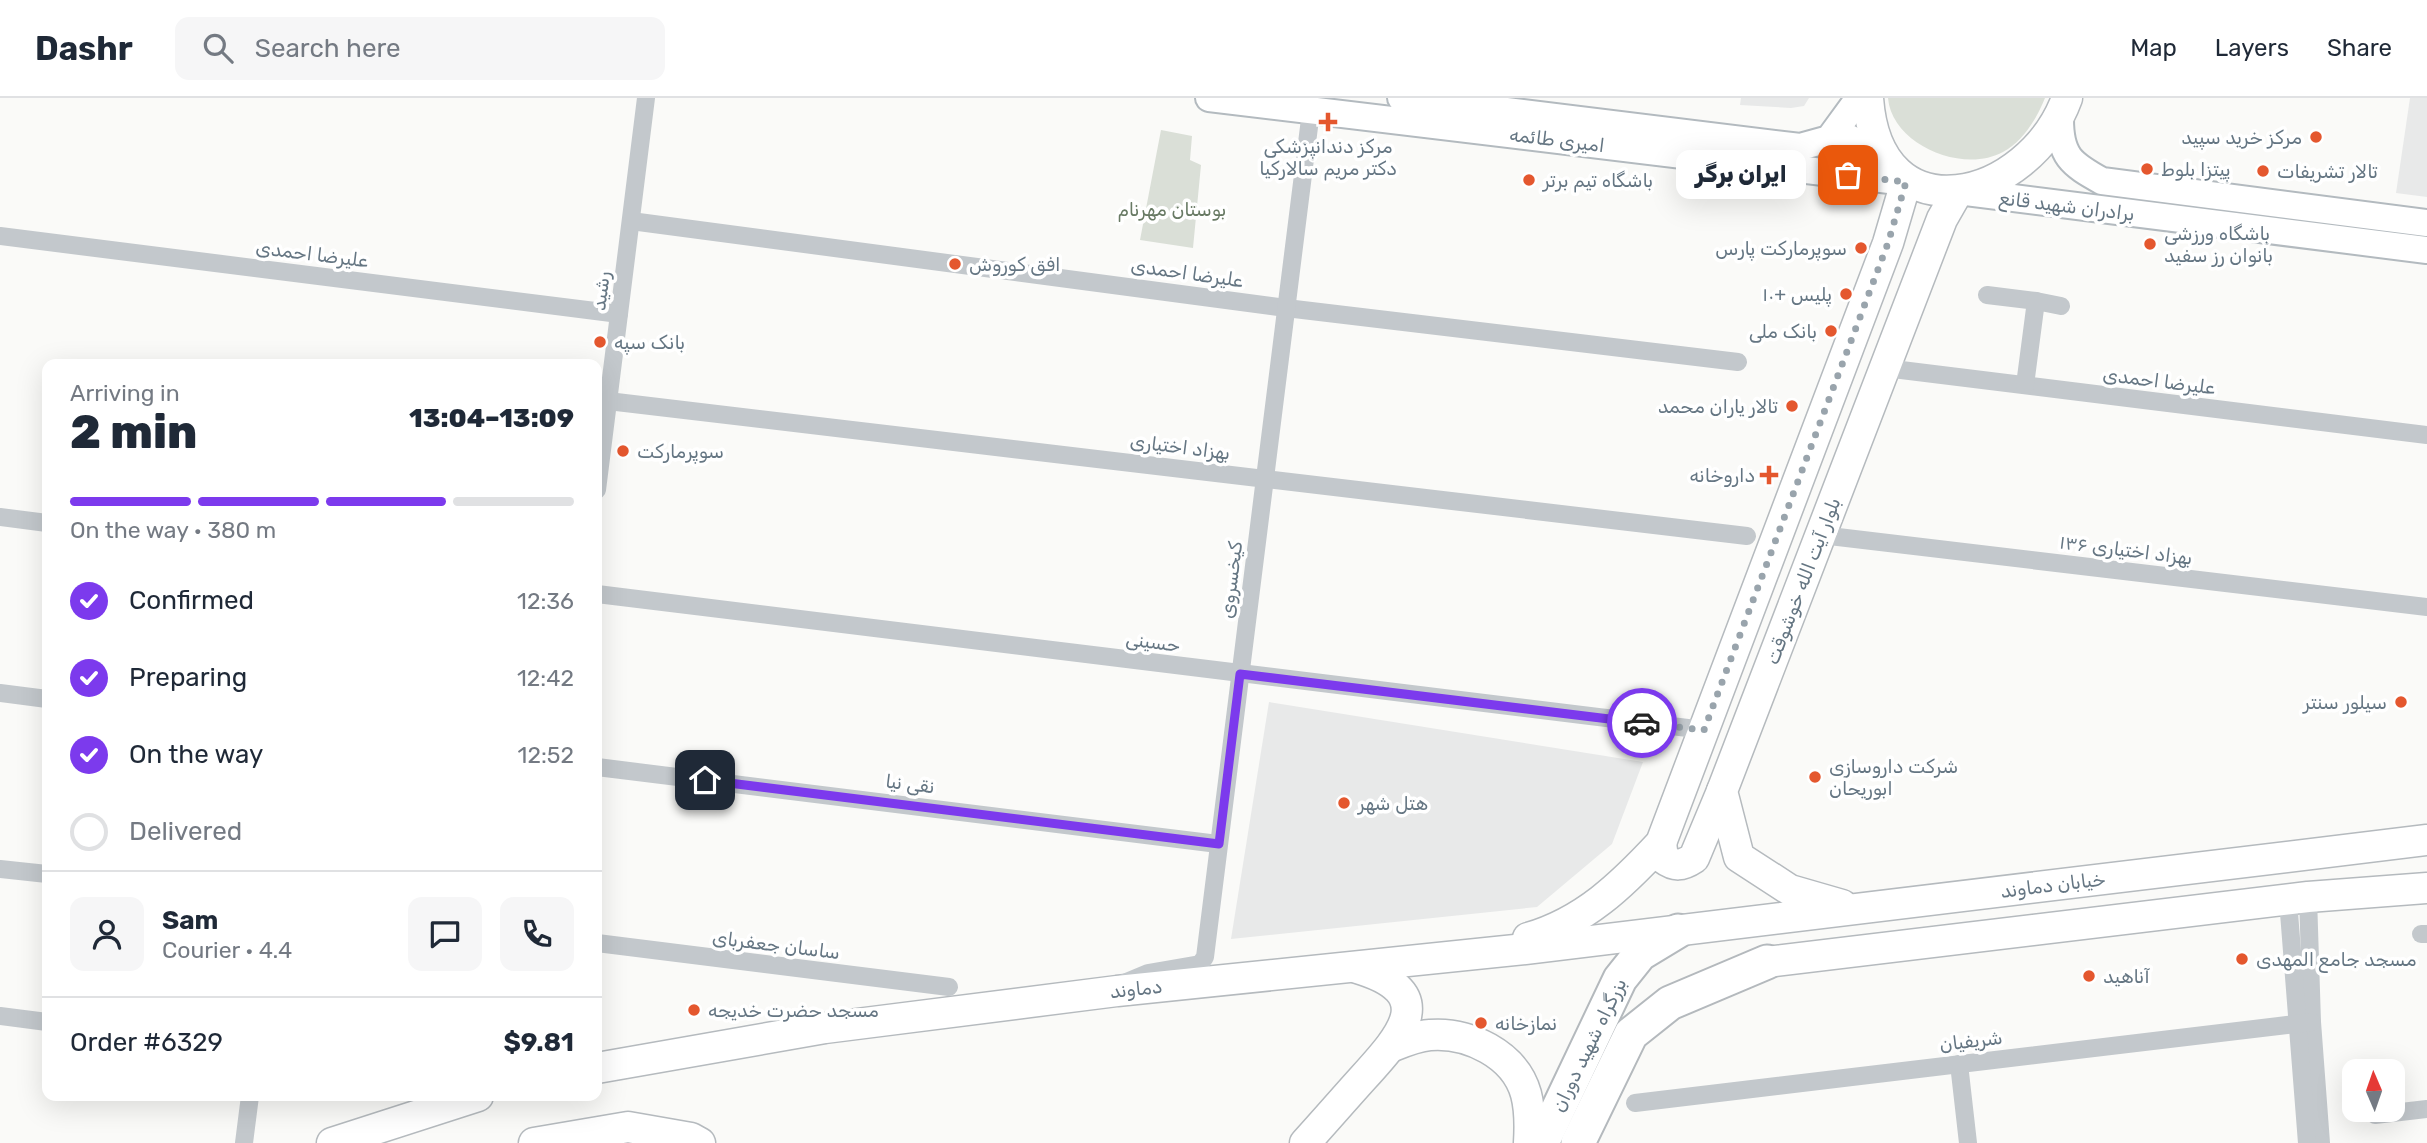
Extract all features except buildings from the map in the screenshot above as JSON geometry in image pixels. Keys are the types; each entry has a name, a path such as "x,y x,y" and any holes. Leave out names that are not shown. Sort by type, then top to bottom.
{"highway":[{"name":"بزرگراه شهید دوران","path":"1542,1143 1620,978 1640,954 1678,931"},
{"name":"بزرگراه شهید دوران","path":"1578,1143 1630,1034 1670,1003 1767,962"}],"main road":[{"name":"امیری طائمه","path":"1209,98 1906,182"},
{"name":"امیری طائمه","path":"1401,98 1800,147 1829,139"},
{"path":"1829,139 1859,98"},
{"path":"1868,98 1869,116 1886,159 1906,182 1938,191 1958,191 1996,180 2012,170 2042,143 2063,108"},
{"name":"برادران شهید قانع","path":"2063,108 2064,154 2082,170 2102,181 2427,223"},
{"path":"1829,139 1841,135 1853,138 1860,146 1858,166 1848,175"},
{"name":"بلوار آیت الله خوشوقت","path":"1473,954 1541,934 1590,911 1624,883 1661,843 1888,243 1906,182"},
{"name":"بلوار آیت الله خوشوقت","path":"1661,843 1663,858 1672,865 1685,865 1694,858 1942,219 1958,191"},
{"name":"برادران شهید قانع","path":"1958,191 2427,250"},
{"path":"1722,790 1739,857 1790,890 1852,908"},
{"name":"خیابان دماوند","path":"1678,931 2424,840"},
{"path":"1767,962 2298,899 2427,888"},
{"name":"دماوند","path":"602,1067 825,1028 1117,991 1678,931"},
{"path":"1305,1143 1393,1046 1406,1024 1404,1001 1388,980 1353,967"},
{"path":"1393,1046 1428,1035 1442,1035 1475,1042 1497,1053 1514,1071 1526,1091 1529,1143"},
{"path":"331,1143 462,1101"},
{"path":"534,1143 628,1127 691,1138 700,1143"}],"street":[{"name":"رشید","path":"602,449 646,98"},
{"name":"کیخسروی","path":"1117,991 1136,976 1188,967 1204,961 1311,111"},
{"name":"علیرضا احمدی","path":"631,221 1286,308 1738,362"},
{"name":"علیرضا احمدی","path":"0,236 619,314"},
{"path":"1987,295 2061,306"},
{"path":"2025,385 2036,301"},
{"name":"علیرضا احمدی","path":"1885,368 2427,435"},
{"name":"بهزاد اختیاری","path":"608,401 1747,536"},
{"path":"0,517 42,522"},
{"name":"بهزاد اختیاری ۱۳۶","path":"1821,535 2427,607"},
{"name":"حسینی","path":"602,595 1704,730"},
{"path":"0,693 42,698"},
{"name":"نقی نیا","path":"602,768 1219,844"},
{"path":"0,869 42,873"},
{"path":"2298,899 2305,1022 2307,1143"},
{"name":"ساسان جعفربای","path":"602,944 949,987"},
{"path":"0,1016 42,1021"},
{"path":"2305,1022 2321,1143"},
{"name":"شریفیان","path":"1635,1102 2305,1022"},
{"path":"602,1055 627,1054 654,1058"},
{"path":"1959,1064 1968,1143"},
{"path":"244,1143 249,1101"},
{"path":"2405,1112 2427,1109"}],"shaded area":[{"path":"1741,98 1809,98 1804,106 1791,108 1740,105"},
{"path":"2410,98 2427,98 2427,197 2396,193"},
{"path":"1269,702 1643,762 1612,844 1537,907 1231,939"}],"green space":[{"path":"1888,98 2045,98 2028,129 2010,148 1987,158 1969,159 1950,157 1916,142 1892,115"},
{"name":"بوستان مهرنام","path":"1161,130 1192,136 1190,160 1201,165 1193,248 1140,240"}],"way so far":[{"path":"1642,723 1704,730 1888,243 1906,182 1848,175"}],"place":[{"name":"مرکز دندانپزشکی دکتر مریم سالارکیا","path":"1328,122"},
{"name":"مرکز خرید سپید","path":"2316,137"},
{"name":"پیتزا بلوط","path":"2147,169"},
{"name":"تالار تشریفات","path":"2263,171"},
{"name":"ایران برگر","path":"1848,175"},
{"name":"باشگاه تیم برتر","path":"1529,180"},
{"name":"باشگاه ورزشی بانوان رز سفید","path":"2150,244"},
{"name":"سوپرمارکت پارس","path":"1861,248"},
{"name":"افق کوروش","path":"955,264"},
{"name":"پلیس +١٠","path":"1846,294"},
{"name":"بانک ملی","path":"1831,331"},
{"name":"بانک سپه","path":"600,342"},
{"name":"تالار یاران محمد","path":"1792,406"},
{"name":"سوپرمارکت","path":"623,451"},
{"name":"داروخانه","path":"1769,475"},
{"name":"سیلور سنتر","path":"2401,702"},
{"name":"شرکت داروسازی ابوریحان","path":"1815,777"},
{"name":"هتل شهر","path":"1344,803"},
{"name":"مسجد جامع المهدی","path":"2242,959"},
{"name":"آناهید","path":"2089,976"},
{"name":"مسجد حضرت خدیجه","path":"694,1010"},
{"name":"نمازخانه","path":"1481,1023"}],"route":[{"path":"705,780 1219,844 1240,674 1642,723"}]}
